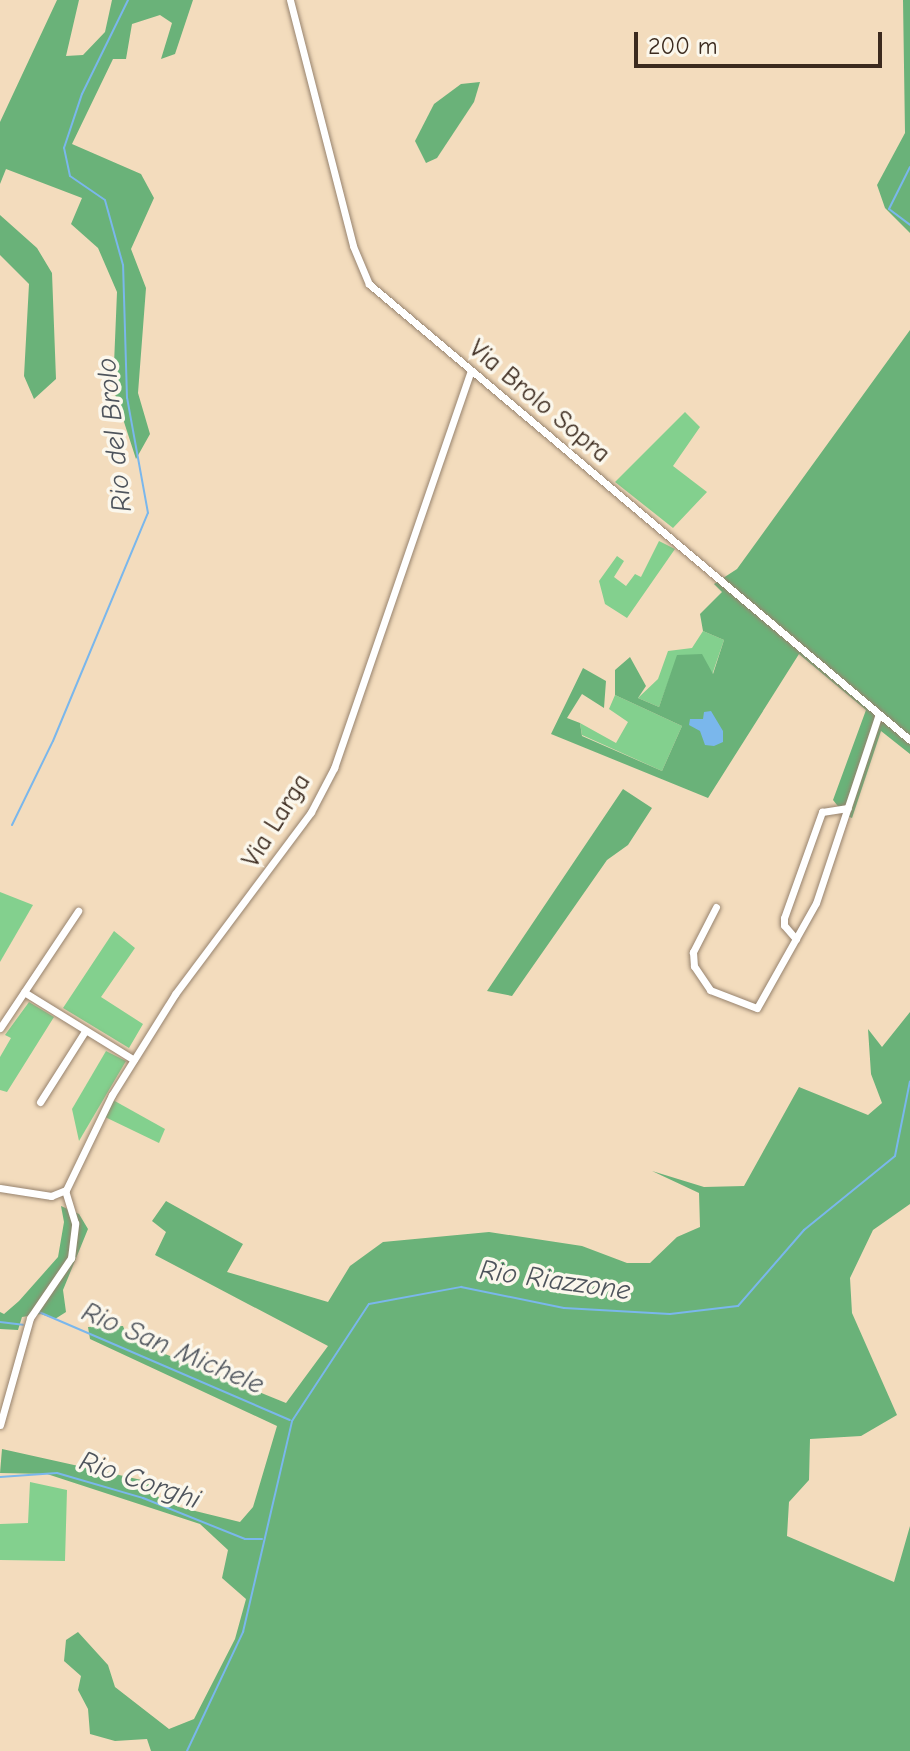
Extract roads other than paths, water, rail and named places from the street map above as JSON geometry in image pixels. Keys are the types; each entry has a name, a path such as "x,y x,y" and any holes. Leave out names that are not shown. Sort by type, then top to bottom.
{"street":[{"name":"Via Brolo Sopra","path":"290,0 362,274 471,371 910,740"},
{"name":"Via Larga","path":"65,1191 134,1060 175,994 275,865 334,768 471,371"},
{"path":"716,907 693,952 694,966 710,990 744,1006 757,1008 816,903 879,714"},
{"path":"796,939 784,925 784,918 822,812 848,808"},
{"path":"0,1028 78,911"},
{"path":"24,992 134,1060"},
{"path":"40,1102 85,1031"},
{"path":"0,1188 51,1196 65,1191 75,1223 71,1258 30,1318 0,1425"}],"water":[{"path":"711,711 723,731 723,742 714,746 705,745 700,731 689,725 690,719 703,719 704,712"}],"waterway":[{"name":"Rio del Brolo","path":"12,825 53,741 148,513 127,398 123,265 105,200 70,176 64,148 82,94 128,0"},
{"path":"910,167 889,209 910,225"},
{"name":"Rio Riazzone","path":"187,1751 243,1632 292,1421 369,1304 461,1287 564,1308 670,1314 738,1306 804,1230 895,1156 910,1081"},
{"name":"Rio San Michele","path":"39,1312 290,1420"},
{"name":"Rio San Michele","path":"0,1322 23,1325"},
{"name":"Rio Corghi","path":"0,1477 57,1473 143,1498 245,1539 262,1539"}]}
